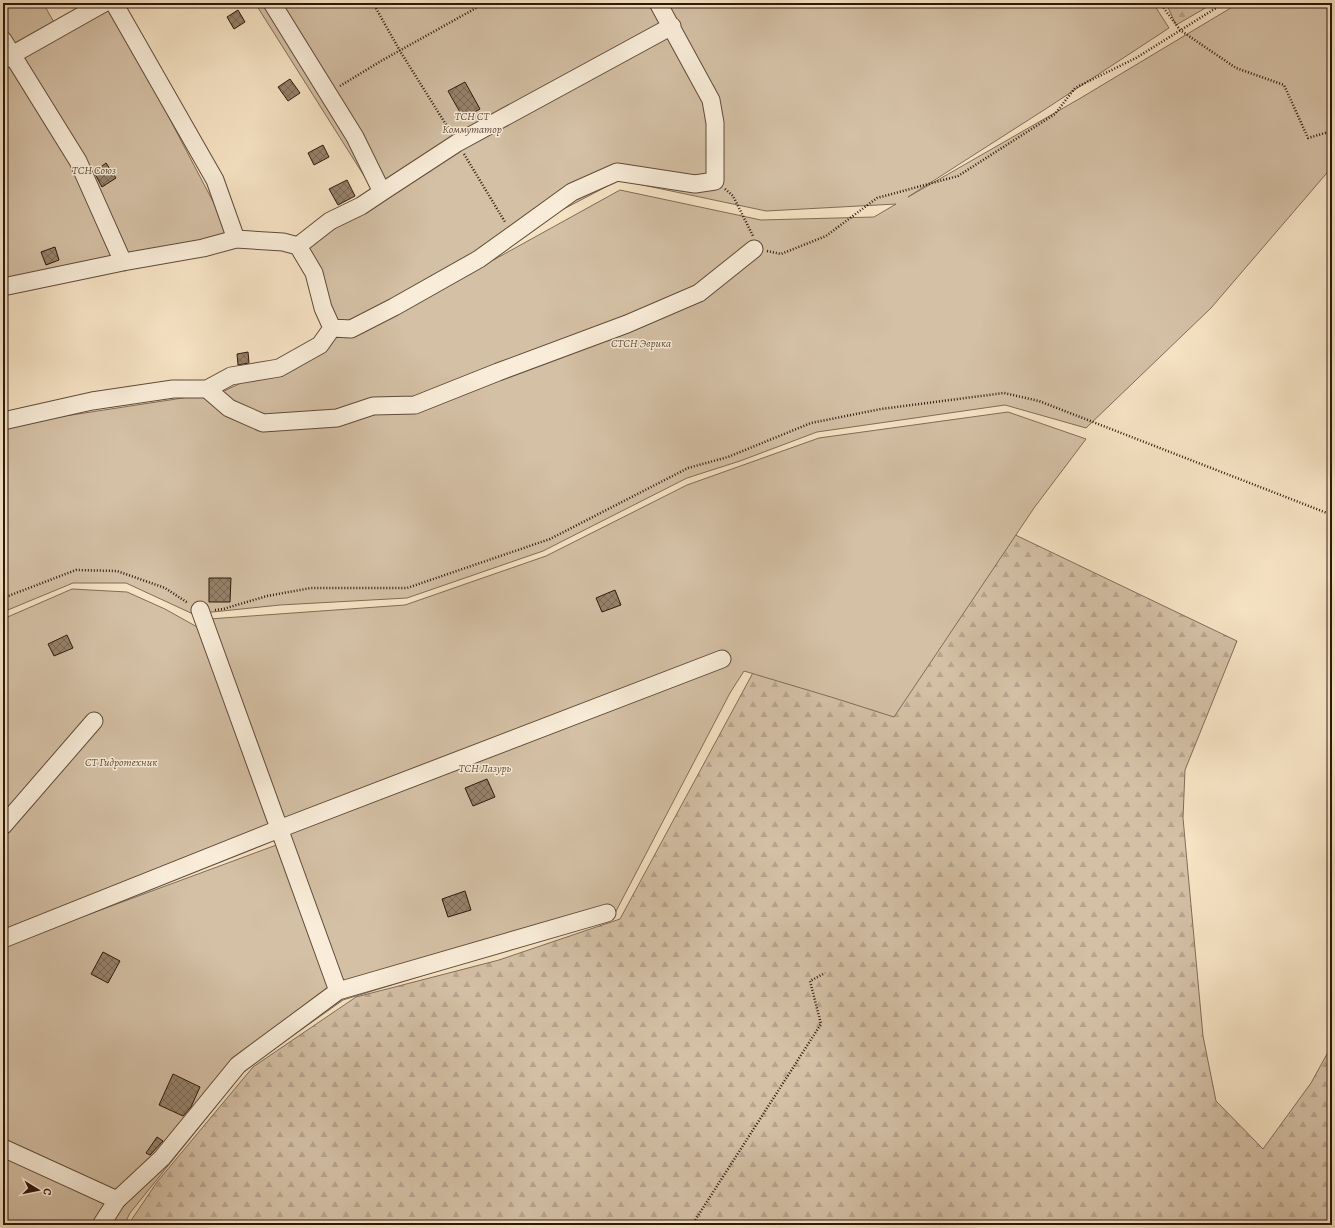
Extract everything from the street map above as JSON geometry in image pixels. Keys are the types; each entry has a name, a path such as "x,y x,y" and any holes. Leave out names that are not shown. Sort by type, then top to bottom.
{"street":[{"path":"7,58 104,3"},
{"path":"114,3 215,180 236,239"},
{"path":"272,3 355,137 382,192"},
{"path":"332,328 351,329 394,307 479,259 572,192 617,172 695,184 715,181 715,123 711,100 672,26 658,3"},
{"path":"298,246 330,221 361,206 457,143 672,26"},
{"path":"3,40 7,58 78,161 123,262"},
{"path":"4,283 203,248 236,239 283,242 298,246 314,273 324,308 332,328"},
{"path":"207,389 229,408 263,423 337,418 373,406 415,405 498,372 627,324 700,293 754,249"},
{"path":"3,421 92,401 173,389 207,389 231,376 279,368 320,345 332,328"},
{"path":"200,610 338,991"},
{"path":"3,939 279,829 722,659"},
{"path":"3,826 94,721"},
{"path":"102,1225 117,1200 162,1158 238,1065 338,991 607,913"},
{"path":"3,1148 117,1200"}],"path":[{"path":"373,3 400,51 513,234"},
{"path":"328,93 381,61 485,3"},
{"path":"1160,3 1180,30 1236,68 1284,85 1308,138 1332,130"},
{"path":"715,181 733,196 752,234 754,249 782,254 826,236 877,198 958,176 1055,114 1075,88 1136,58 1224,3"},
{"path":"3,598 76,570 117,571 165,588 200,610 223,609 267,596 311,588 407,588 550,539 688,468 728,457 811,423 881,409 1004,393 1039,401 1332,515"},
{"path":"692,1225 821,1024 810,981 825,973"}],"green space":[{"name":"ТСН Союз","path":"3,3 43,3 55,24 109,3 230,234 3,286"},
{"name":"СТСН Эврика","path":"255,3 1153,3 1169,28 908,197 1079,99 1239,3 1332,3 1332,167 1211,308 1086,428 1005,405 817,432 740,461 687,478 543,551 407,598 280,605 193,614 126,583 73,583 3,612 3,428 32,421 222,392 336,338 374,326 620,190 761,220 874,217 896,204 766,211 619,180 348,322 336,321 301,236 373,190"},
{"path":"1166,3 1214,3 1176,25"},
{"name":"ТСН Лазурь","path":"1008,412 1086,439 1034,508 894,717 744,671 730,693 614,915 545,938 343,1000 246,1069 130,1213 124,1225 3,1225 3,946 290,840 209,619 405,605 546,556 687,485 819,438"},
{"path":"959,508 1237,641 1185,770 1183,818 1203,1036 1216,1101 1263,1149 1311,1083 1332,1045 1332,1225 128,1225 157,1182 253,1067 356,997 499,960 620,919 755,669"},
{"name":"СТ Гидротехник","path":"72,589 127,592 165,609 199,628 274,840 3,932 3,619"}],"building":[{"path":"238,10 245,22 234,29 227,17"},
{"path":"290,79 300,93 288,101 278,87"},
{"path":"465,82 480,109 469,115 467,111 461,114 448,91"},
{"path":"323,145 329,157 314,165 308,153"},
{"path":"106,163 116,178 102,187 94,172"},
{"path":"347,180 355,196 338,205 329,189"},
{"path":"55,247 59,260 46,265 41,252"},
{"path":"248,352 249,363 238,365 237,354"},
{"path":"209,578 231,578 230,602 209,602"},
{"path":"615,590 621,605 602,612 596,598"},
{"path":"67,635 73,648 54,656 48,644"},
{"path":"487,779 495,797 473,806 465,788"},
{"path":"465,891 471,910 448,917 442,899"},
{"path":"103,952 120,961 108,983 91,974"},
{"path":"173,1074 200,1087 191,1107 183,1116 159,1105"},
{"path":"157,1137 163,1141 150,1155 146,1153"}],"park label":[{"name":"ТСН СТ Коммутатор","path":"472,122"}]}
